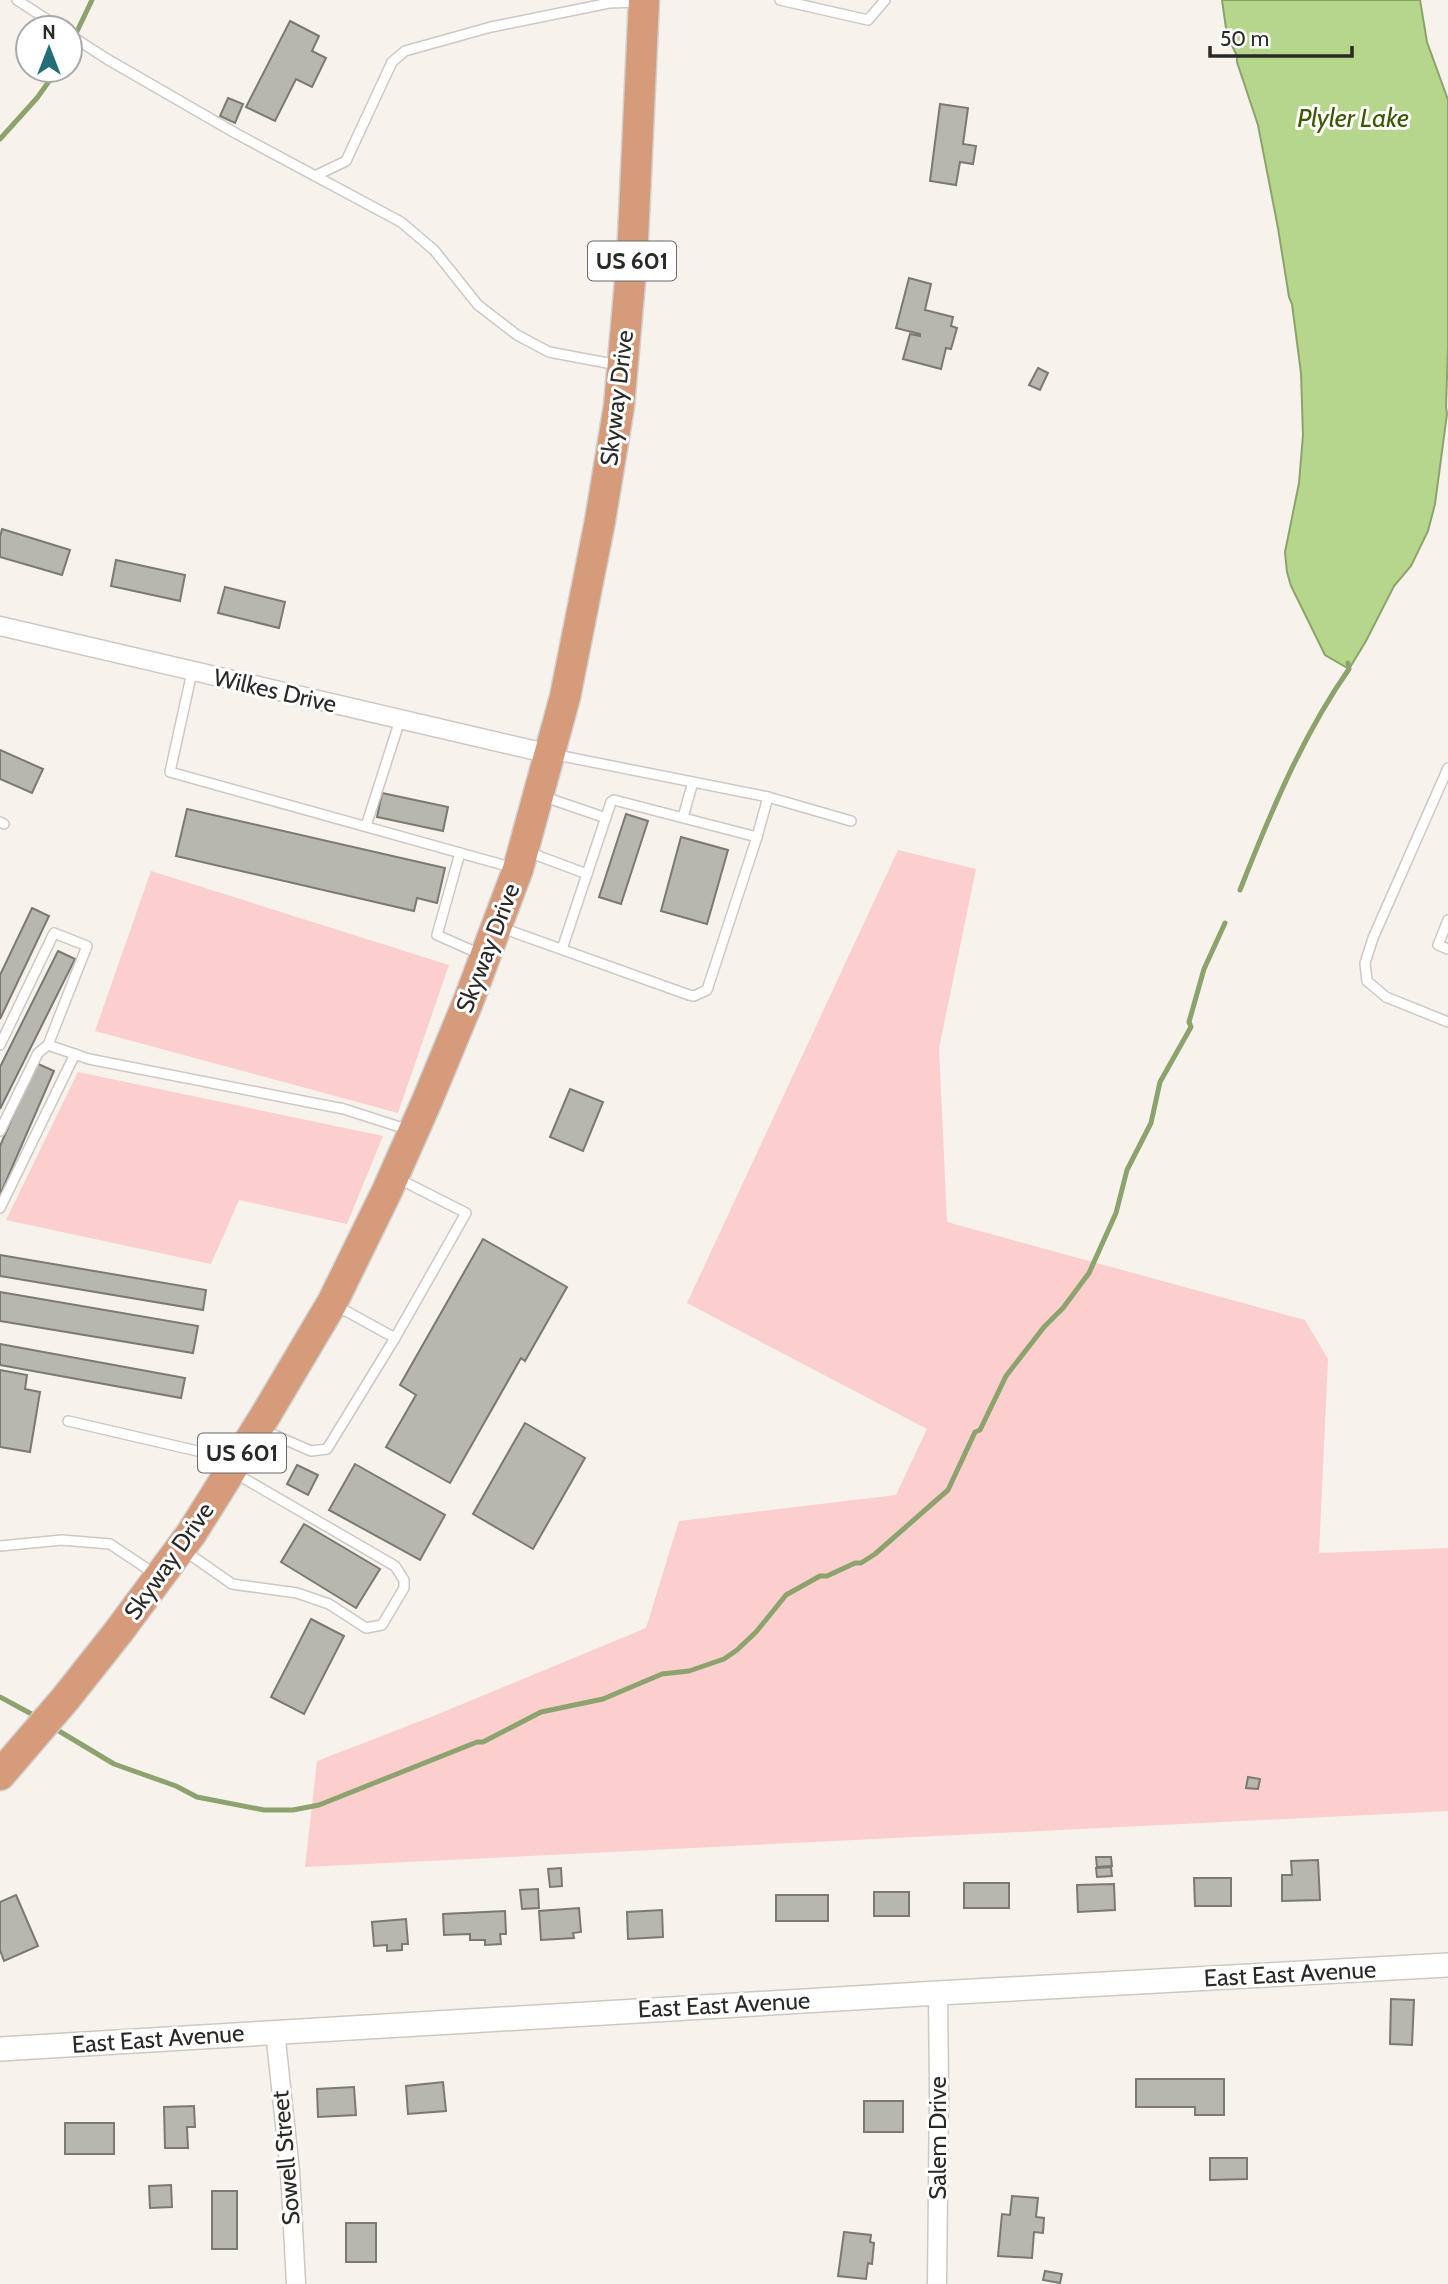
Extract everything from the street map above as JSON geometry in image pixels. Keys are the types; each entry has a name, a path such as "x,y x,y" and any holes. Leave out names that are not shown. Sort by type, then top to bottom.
{"highway":[{"name":"Skyway Drive","path":"1,1772 66,1698 180,1549 258,1428 332,1304 414,1132 497,927 521,860 565,697 600,521 623,366 632,259 643,1"}],"street":[{"name":"Wilkes Drive","path":"0,626 550,754"},
{"name":"East East Avenue","path":"0,2049 1448,1965"},
{"name":"Salem Drive","path":"937,2284 938,1993"},
{"name":"Sowell Street","path":"275,2031 290,2171 296,2284"}],"lane":[{"path":"17,0 38,14"},
{"path":"780,0 868,20 885,0"},
{"path":"314,176 346,161 392,62 405,51 491,27 609,3 643,1"},
{"path":"84,44 190,107 401,222 434,250 478,305 517,335 549,352 623,366"},
{"path":"192,672 170,772 460,853 521,860 587,874"},
{"path":"366,826 400,720"},
{"path":"550,754 768,797 851,821"},
{"path":"1448,768 1365,963 1367,981 1387,997 1448,1022"},
{"path":"683,817 693,782"},
{"path":"540,795 606,818"},
{"path":"497,927 689,995 699,995 707,990 768,797"},
{"path":"562,949 611,802 618,799 757,837"},
{"path":"460,853 437,935 485,956"},
{"path":"1448,920 1438,945 1448,949"},
{"path":"0,1045 54,933 87,946 48,1045 38,1052 0,1131"},
{"path":"48,1045 89,1059 344,1109 414,1132"},
{"path":"0,1208 75,1054"},
{"path":"258,1428 312,1451 327,1448 395,1338 466,1213 394,1177"},
{"path":"332,1304 395,1338"},
{"path":"68,1421 234,1465 395,1566 404,1580 404,1588 382,1625 366,1628 330,1604 297,1593 232,1584 180,1549"},
{"path":"0,1546 62,1540 110,1544 160,1576"}],"shaded area":[{"path":"898,850 976,869 939,1048 947,1222 1305,1320 1328,1359 1319,1553 1448,1548 1448,1811 305,1867 317,1761 646,1628 679,1521 896,1495 927,1429 687,1303"},
{"path":"151,871 449,965 398,1113 95,1031"},
{"path":"78,1072 383,1136 347,1224 239,1200 211,1264 6,1220"}],"water":[{"name":"Plyler Lake","path":"1222,0 1420,0 1427,42 1448,100 1447,414 1435,504 1428,531 1411,566 1394,586 1349,669 1325,655 1291,586 1287,572 1285,552 1299,483 1303,435 1301,373 1292,304 1258,125 1237,56 1227,35"}],"building":[{"path":"290,21 319,36 312,51 326,58 312,87 296,79 275,121 246,107"},
{"path":"228,98 243,104 235,123 220,116"},
{"path":"940,104 968,108 963,144 976,146 973,164 960,162 956,185 930,181"},
{"path":"909,278 931,284 925,310 953,317 951,326 957,328 951,349 946,348 941,369 903,359 910,334 920,336 896,328"},
{"path":"1038,368 1048,373 1040,390 1029,385"},
{"path":"2,529 70,550 62,575 0,557"},
{"path":"116,560 185,575 180,601 111,586"},
{"path":"225,587 285,602 279,628 218,613"},
{"path":"0,750 43,769 32,793 0,779"},
{"path":"382,793 448,807 443,831 377,817"},
{"path":"187,809 445,868 437,903 417,898 414,911 176,856"},
{"path":"626,814 648,821 621,904 599,897"},
{"path":"681,837 728,850 707,924 661,911"},
{"path":"32,908 49,916 0,1019 0,975"},
{"path":"58,951 75,959 0,1109 0,1067"},
{"path":"36,1063 54,1071 0,1195 0,1146"},
{"path":"570,1089 603,1102 583,1151 550,1137"},
{"path":"483,1239 567,1287 525,1361 521,1358 450,1483 386,1447 416,1395 400,1385"},
{"path":"0,1255 206,1290 203,1310 0,1276"},
{"path":"0,1292 198,1326 193,1353 0,1321"},
{"path":"0,1344 185,1378 181,1398 0,1365"},
{"path":"0,1370 27,1375 25,1389 40,1392 30,1452 0,1447"},
{"path":"525,1423 585,1458 533,1549 473,1514"},
{"path":"355,1464 445,1515 420,1560 329,1510"},
{"path":"297,1465 318,1475 308,1495 287,1484"},
{"path":"304,1524 380,1569 356,1608 281,1562"},
{"path":"311,1619 344,1636 304,1714 271,1697"},
{"path":"1248,1777 1260,1779 1258,1789 1246,1788"},
{"path":"1096,1857 1111,1857 1112,1866 1097,1867"},
{"path":"1318,1860 1320,1900 1282,1901 1282,1875 1292,1875 1291,1861"},
{"path":"1111,1867 1112,1876 1097,1877 1096,1868"},
{"path":"561,1868 562,1886 550,1887 548,1869"},
{"path":"1194,1878 1231,1878 1231,1906 1195,1906"},
{"path":"964,1883 1009,1883 1009,1908 964,1908"},
{"path":"1114,1884 1115,1910 1078,1912 1077,1885"},
{"path":"538,1889 539,1908 522,1909 520,1890"},
{"path":"874,1892 909,1892 909,1916 874,1916"},
{"path":"16,1895 38,1946 4,1961 0,1950 0,1902"},
{"path":"776,1895 828,1895 828,1921 776,1921"},
{"path":"579,1908 581,1932 573,1933 574,1938 541,1940 539,1911"},
{"path":"662,1910 663,1937 628,1939 627,1912"},
{"path":"505,1911 506,1934 500,1934 501,1944 485,1945 485,1940 470,1940 470,1934 444,1935 443,1914"},
{"path":"406,1919 408,1944 402,1944 402,1950 387,1951 387,1945 374,1946 372,1922"},
{"path":"1391,1999 1414,2000 1412,2045 1390,2044"},
{"path":"1136,2079 1224,2079 1224,2115 1195,2115 1195,2107 1136,2107"},
{"path":"443,2082 446,2111 408,2114 406,2086"},
{"path":"354,2087 356,2115 318,2117 317,2089"},
{"path":"864,2101 903,2101 903,2132 864,2132"},
{"path":"194,2106 195,2127 187,2127 188,2148 165,2148 164,2107"},
{"path":"65,2123 114,2123 114,2154 65,2154"},
{"path":"1210,2158 1247,2158 1247,2179 1210,2180"},
{"path":"171,2185 172,2207 150,2208 149,2186"},
{"path":"212,2191 237,2191 237,2249 212,2249"},
{"path":"1012,2196 1038,2198 1036,2217 1044,2218 1043,2233 1034,2232 1032,2258 998,2256 1002,2214 1010,2215"},
{"path":"346,2223 376,2223 376,2262 346,2262"},
{"path":"844,2232 871,2235 870,2242 874,2243 872,2264 868,2263 866,2279 838,2276"},
{"path":"1045,2271 1062,2274 1060,2283 1043,2280"}],"waterway":[{"path":"84,17 92,0"},
{"path":"0,139 47,84"},
{"path":"1240,890 1288,776 1316,721 1349,669 1348,663"},
{"path":"54,1728 114,1764 176,1786 197,1797 264,1810 293,1810 319,1805 477,1742 483,1742 541,1712 603,1699 662,1674 689,1671 724,1659 756,1632 786,1595 820,1576 827,1576 855,1563 861,1563 875,1554 948,1490 975,1432 980,1430 1006,1376 1089,1273 1116,1213 1127,1170 1151,1123 1160,1082 1191,1027 1189,1022 1204,969 1225,923"},
{"path":"0,1697 37,1717"}]}
